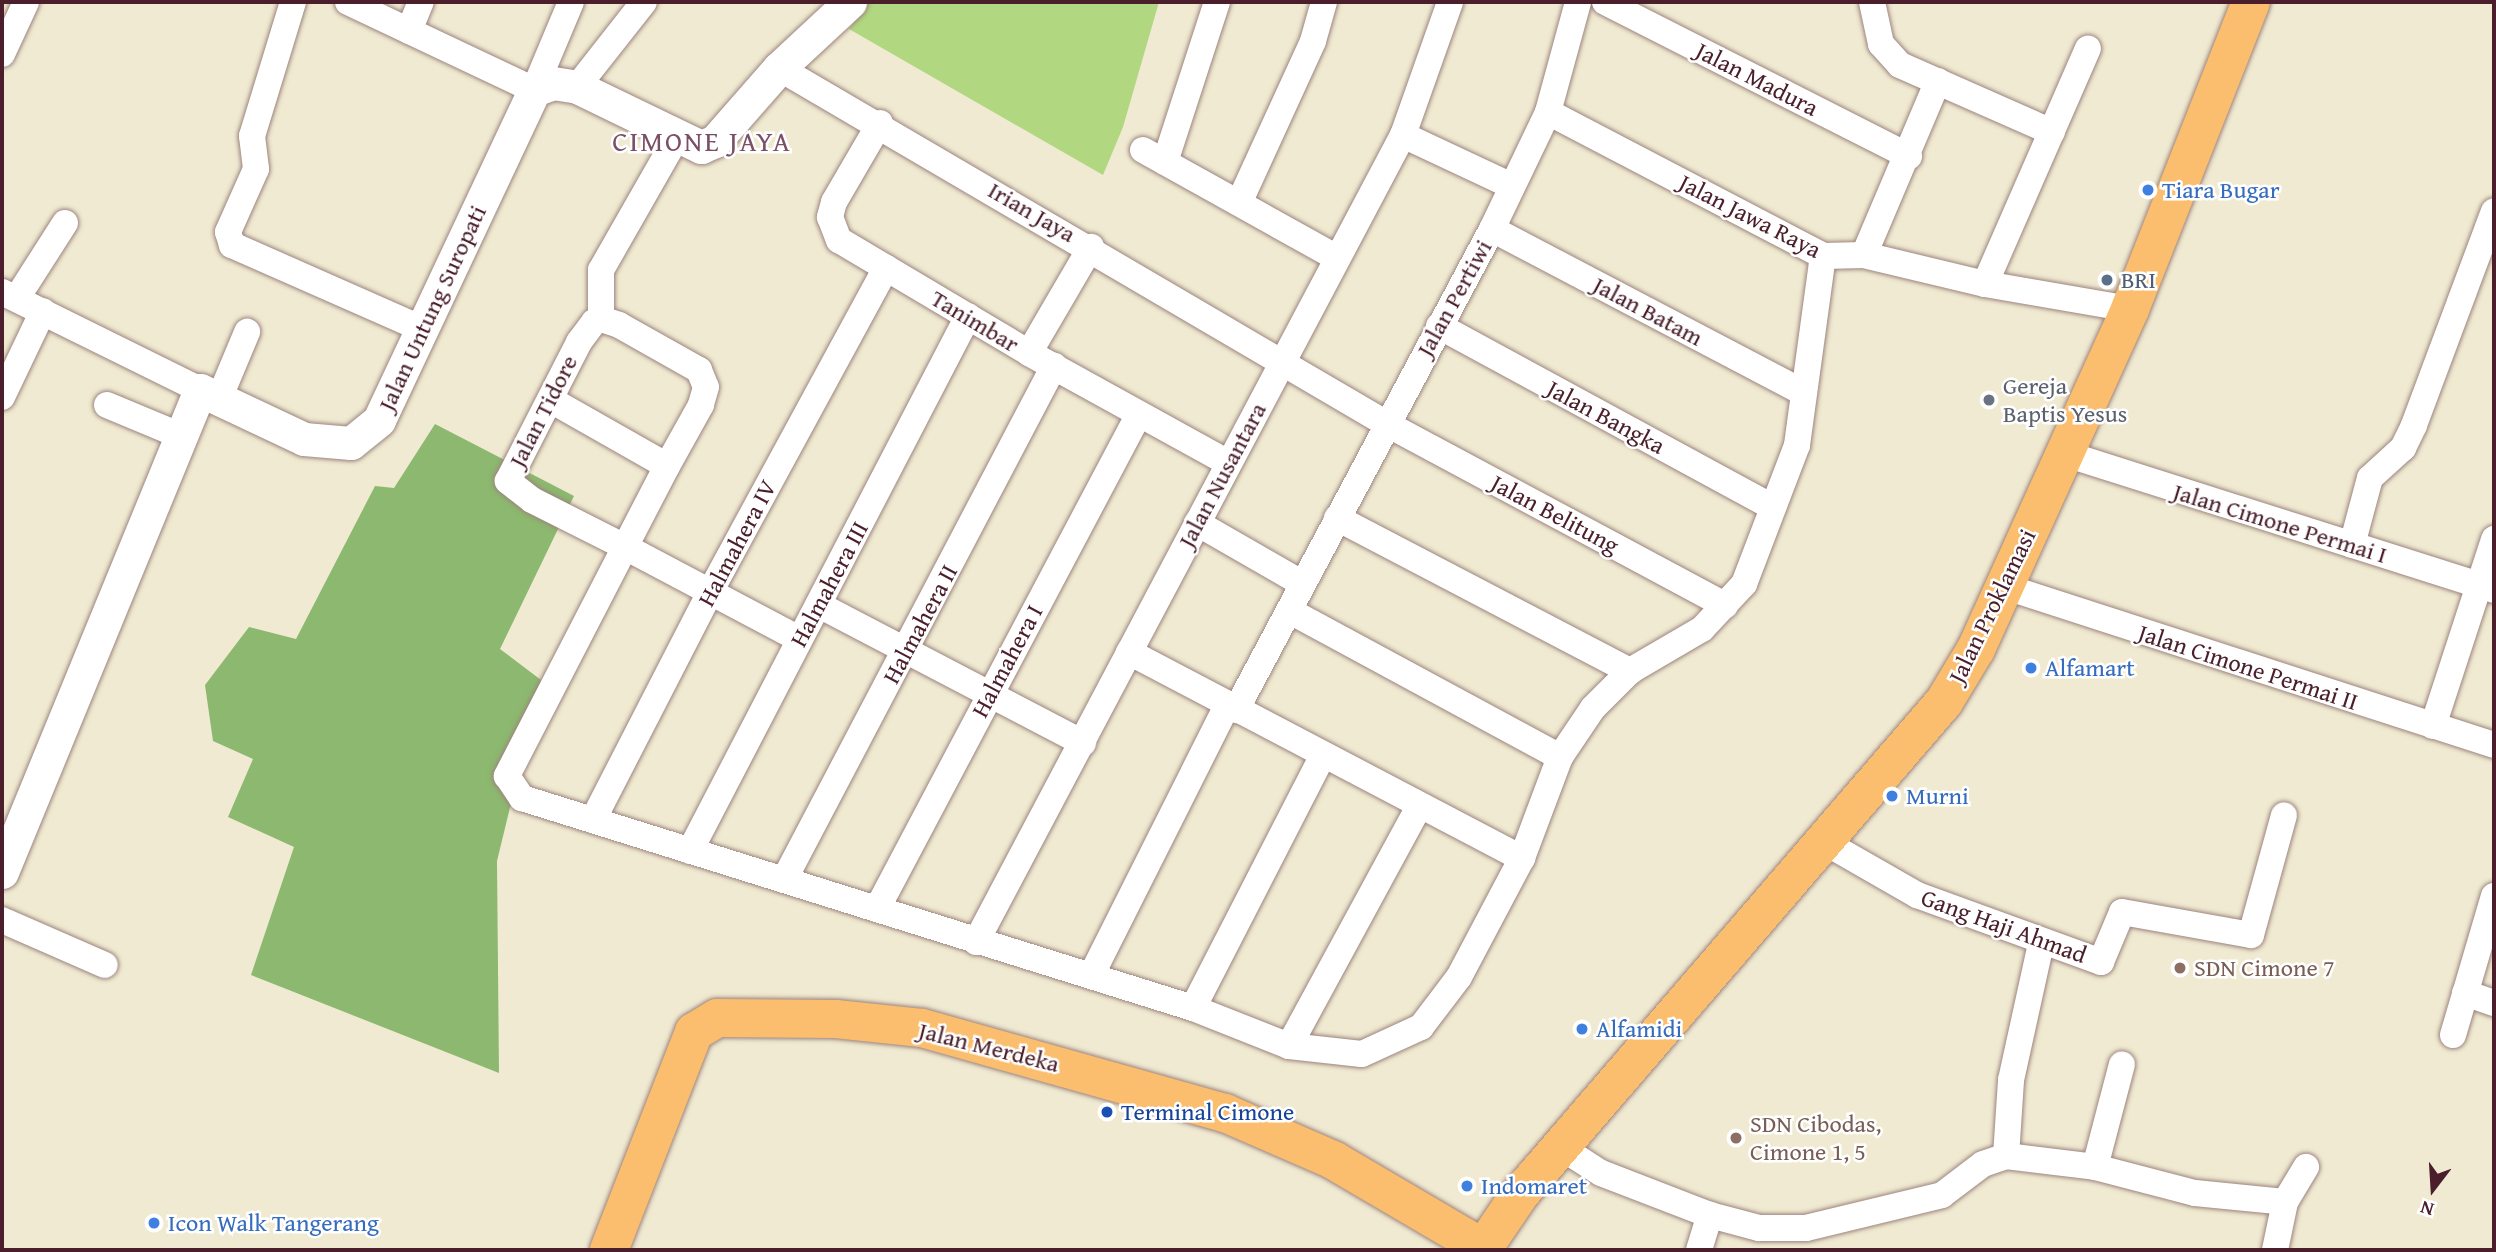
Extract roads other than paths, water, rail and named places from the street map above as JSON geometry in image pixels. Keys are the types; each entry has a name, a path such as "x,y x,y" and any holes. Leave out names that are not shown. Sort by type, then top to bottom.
{"main road":[{"name":"Jalan Proklamasi","path":"1483,1249 1520,1195 1821,840 1911,745 1944,702 1976,649 2130,309 2251,2"},
{"name":"Jalan Merdeka","path":"609,1250 694,1032 717,1018 836,1019 922,1028 1225,1113 1333,1160 1483,1249"}],"street":[{"path":"2,54 26,2"},
{"path":"293,2 252,136 257,169 228,232 232,245 425,330"},
{"path":"351,2 534,90 553,83 577,87 701,147 715,141 779,68 850,2"},
{"path":"409,32 421,2"},
{"path":"534,90 571,2"},
{"path":"577,87 644,2"},
{"path":"1217,2 1154,156 1337,258"},
{"path":"1238,203 1313,41 1324,2"},
{"name":"Jalan Nusantara","path":"976,942 1403,135 1450,2"},
{"name":"Jalan Pertiwi","path":"1091,976 1231,708 1290,611 1385,423 1492,229 1548,113 1578,2"},
{"name":"Jalan Madura","path":"1605,2 1909,156"},
{"path":"1872,2 1881,44 1888,55 1912,72 2052,132"},
{"path":"1985,284 2088,48"},
{"name":"Irian Jaya","path":"779,68 880,123 1385,423"},
{"path":"1864,255 1909,156 1938,81"},
{"name":"Jalan Untung Suropati","path":"210,395 304,439 351,443 379,420 425,330 534,90"},
{"name":"Jalan Jawa Raya","path":"1548,113 1823,256 1864,255 1985,284 2130,309"},
{"name":"Tanimbar","path":"880,123 834,202 830,217 839,240 1029,353 1228,463"},
{"path":"1403,135 1513,186"},
{"path":"677,137 601,270 601,319 699,370 706,387 507,776 522,798 1192,1008 1289,1046 1362,1054 1421,1027 1459,977 1522,858 1560,757 1593,708 1630,671 1702,629 1744,584 1797,445 1823,256"},
{"path":"2352,545 2370,478 2409,438 2494,214"},
{"path":"65,223 9,295 210,395"},
{"name":"Jalan Batam","path":"1492,229 1804,393"},
{"path":"1029,353 1091,247"},
{"name":"Halmahera IV","path":"593,820 710,592 886,268"},
{"path":"2,397 43,311"},
{"name":"Halmahera III","path":"690,851 968,316"},
{"name":"Jalan Tidore","path":"601,319 579,342 508,481 532,500 799,639"},
{"name":"Jalan Bangka","path":"1439,326 1773,507"},
{"path":"2,872 179,435 210,395 247,332"},
{"name":"Halmahera II","path":"784,880 1054,366"},
{"path":"551,400 667,466"},
{"path":"107,405 179,435"},
{"name":"Halmahera I","path":"877,909 1139,414"},
{"name":"Jalan Belitung","path":"1385,423 1725,605"},
{"name":"Jalan Cimone Permai I","path":"2066,454 2486,587"},
{"path":"1337,518 1630,671"},
{"path":"1196,523 1303,584"},
{"path":"2432,726 2486,587 2494,539"},
{"name":"Jalan Cimone Permai II","path":"2003,586 2494,745"},
{"path":"819,605 987,697 1083,743"},
{"path":"1290,611 1560,757"},
{"path":"1129,652 1231,708 1522,858"},
{"path":"1192,1008 1323,755"},
{"path":"1289,1046 1420,805"},
{"name":"Gang Haji Ahmad","path":"1821,840 1917,895 2041,943 2101,962 2122,912 2251,935 2284,815"},
{"path":"2453,1035 2494,896"},
{"path":"2,920 105,965"},
{"path":"2006,1156 2011,1080 2041,943"},
{"path":"2465,993 2494,1003"},
{"path":"2095,1167 2122,1064"},
{"path":"1562,1148 1601,1173 1710,1214 1759,1227 1806,1228 1942,1195 1983,1164 2006,1156 2095,1167 2195,1193 2285,1202"},
{"path":"2275,1250 2285,1202 2306,1167"},
{"path":"1699,1250 1710,1214"}],"place":[{"name":"Tiara Bugar","path":"2148,190"},
{"name":"BRI","path":"2107,280"},
{"name":"Gereja Baptis Yesus","path":"1989,400"},
{"name":"Alfamart","path":"2031,668"},
{"name":"Murni","path":"1892,796"},
{"name":"SDN Cimone 7","path":"2180,968"},
{"name":"Alfamidi","path":"1582,1029"},
{"name":"Terminal Cimone","path":"1107,1112"},
{"name":"SDN Cibodas, Cimone 1, 5","path":"1736,1138"},
{"name":"Indomaret","path":"1467,1186"},
{"name":"Icon Walk Tangerang","path":"154,1223"}],"district":[{"name":"CIMONE JAYA","path":"702,141"}]}
